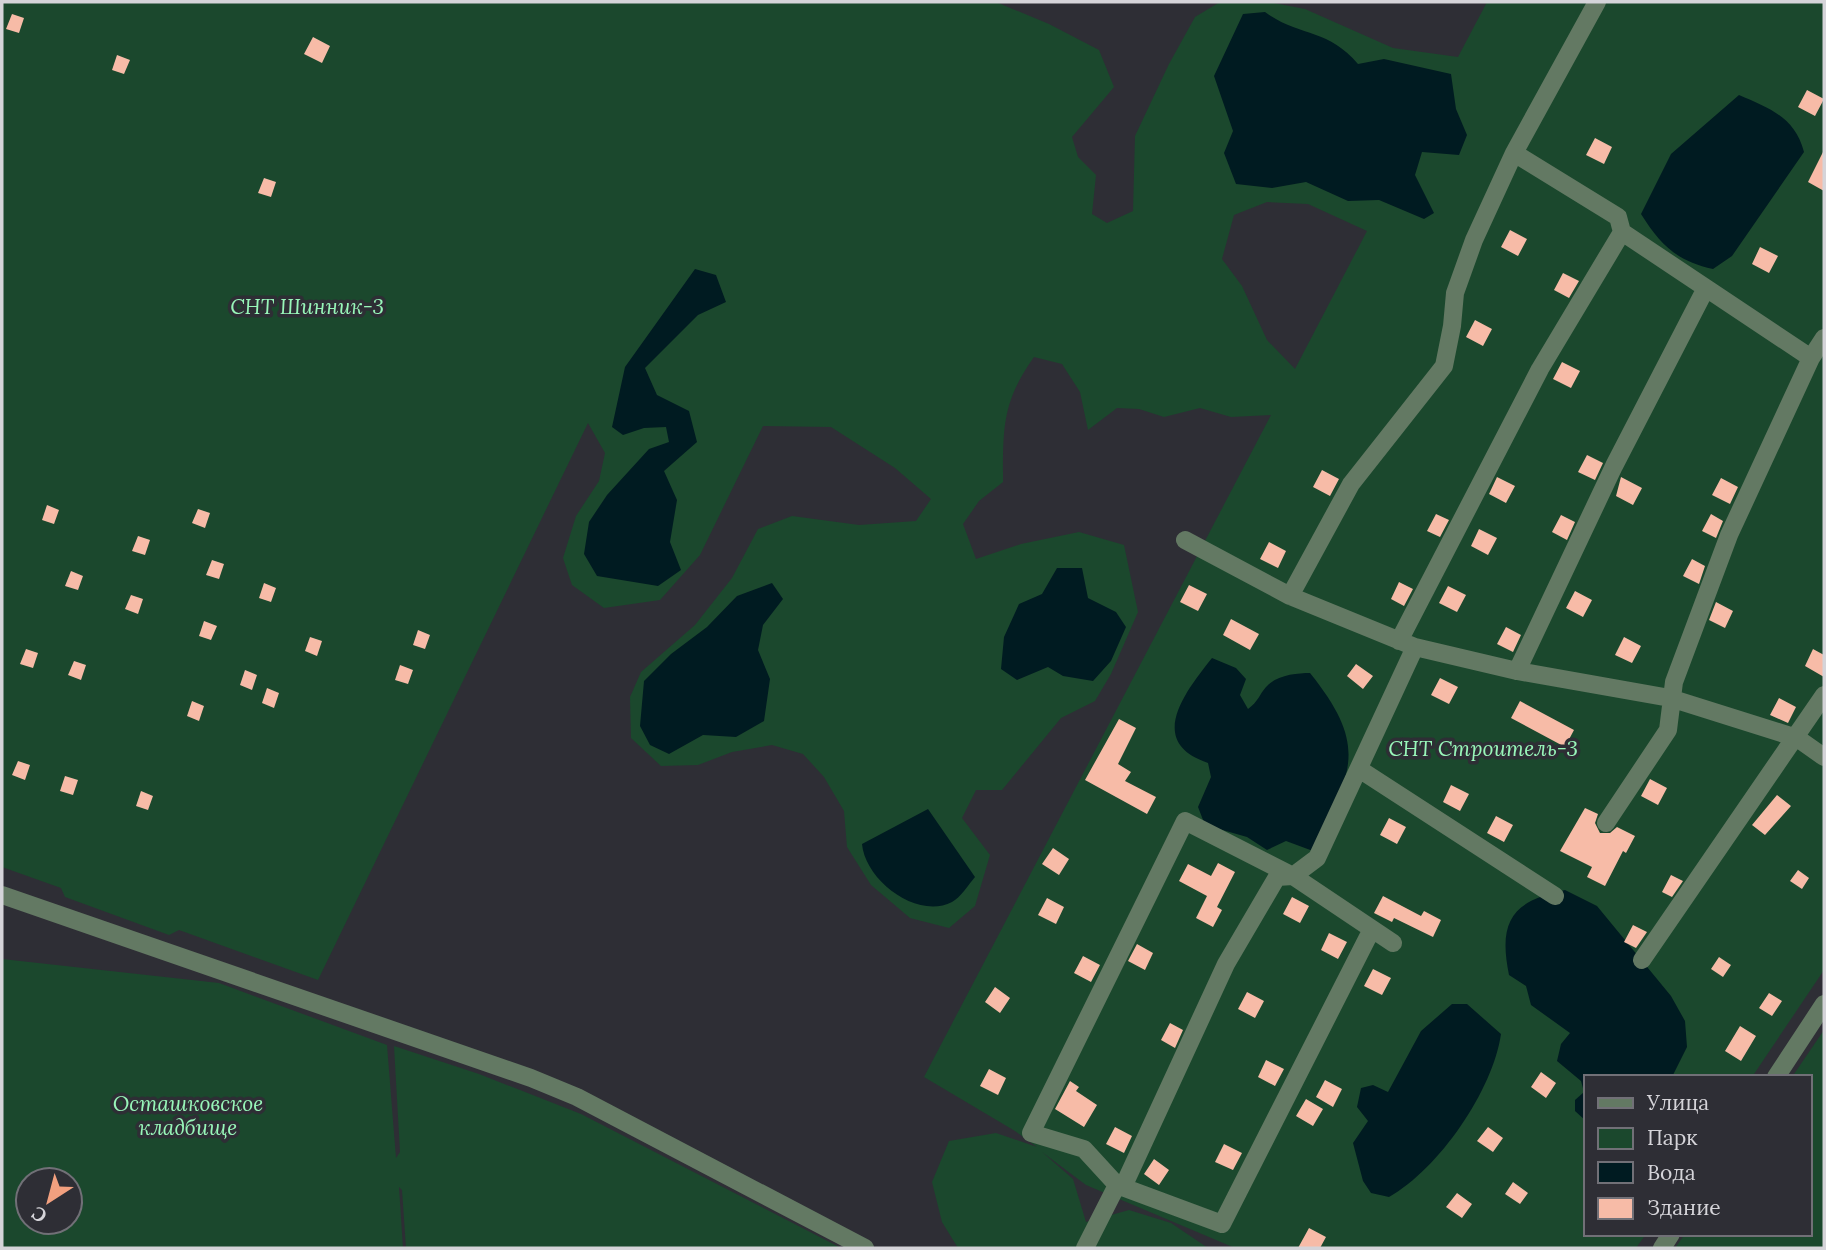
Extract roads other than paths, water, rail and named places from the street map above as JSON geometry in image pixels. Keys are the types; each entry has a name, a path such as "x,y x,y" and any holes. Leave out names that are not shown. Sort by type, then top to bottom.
{"street":[{"path":"1290,596 1351,484 1444,366 1455,293 1474,240 1514,153 1597,2"},
{"path":"1514,153 1618,217 1622,232 1811,358"},
{"path":"1085,1248 1120,1186 1226,964 1277,877 1293,876 1317,858 1359,769 1407,644 1540,369 1622,232"},
{"path":"1517,671 1614,466 1706,289"},
{"path":"1606,823 1668,730 1670,698 1729,535 1811,358 1824,338"},
{"path":"1185,540 1290,596 1407,644 1517,671 1670,698 1797,738 1824,757"},
{"path":"1642,960 1824,695"},
{"path":"1359,769 1555,897"},
{"path":"1372,929 1222,1224 1120,1186 1084,1149 1031,1133 1185,821 1293,876 1393,943"},
{"path":"2,895 566,1092 632,1123 865,1248"},
{"path":"1777,1075 1824,1004"}],"water":[{"path":"1265,12 1290,26 1336,44 1358,64 1384,59 1451,74 1456,109 1467,135 1459,155 1422,152 1415,175 1434,213 1424,219 1379,200 1348,201 1306,182 1272,188 1236,184 1224,153 1233,131 1214,76 1243,14"},
{"path":"1739,95 1779,115 1787,122 1800,140 1804,152 1732,256 1713,269 1700,266 1670,250 1641,214 1671,154"},
{"path":"695,269 716,275 726,302 698,315 645,368 657,395 689,411 697,442 664,471 677,500 670,542 681,570 658,586 597,576 584,554 589,522 607,495 649,449 669,442 666,427 644,428 623,435 612,427 625,367"},
{"path":"1057,568 1082,568 1088,598 1116,612 1126,627 1111,661 1093,681 1063,676 1048,667 1017,680 1001,669 1004,637 1019,604 1042,594"},
{"path":"772,583 783,599 763,625 758,650 770,679 764,721 736,737 703,735 669,754 650,745 640,726 644,681 671,654 707,627 737,596"},
{"path":"1212,658 1236,668 1246,679 1240,695 1248,709 1270,683 1293,674 1310,673 1329,699 1348,742 1348,761 1337,801 1313,851 1286,841 1267,850 1247,837 1205,825 1198,807 1211,777 1208,763 1189,754 1178,742 1175,729 1183,700"},
{"path":"928,809 975,877 955,900 938,906 924,906 895,893 872,871 862,844"},
{"path":"1565,890 1597,906 1671,996 1685,1021 1687,1047 1673,1075 1584,1075 1584,1092 1581,1081 1557,1061 1561,1044 1570,1033 1531,1005 1526,986 1509,975 1506,956 1508,927 1513,916 1532,900"},
{"path":"1452,1004 1467,1004 1501,1034 1487,1079 1461,1126 1426,1168 1389,1197 1371,1193 1363,1181 1353,1143 1368,1121 1357,1107 1361,1088 1373,1085 1388,1092 1421,1031"},
{"path":"1584,1092 1584,1119 1575,1111 1575,1100"}],"park label":[{"name":"СНТ Шинник-3","path":"307,306"},
{"name":"СНТ Строитель-3","path":"1483,748"},
{"name":"Осташковское кладбище","path":"188,1115"}]}
